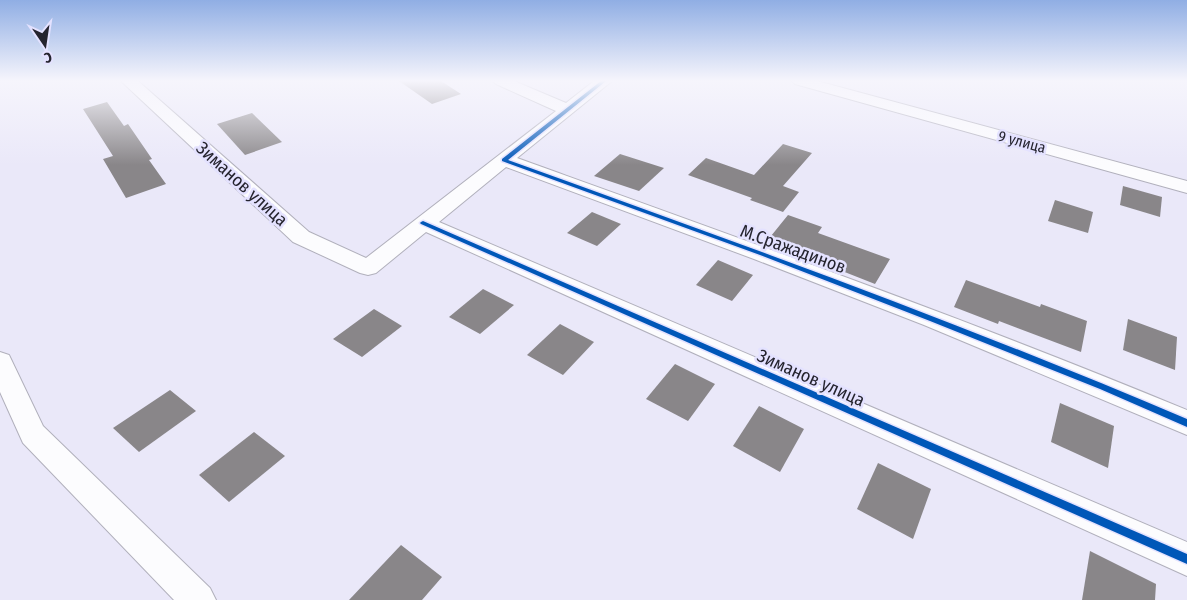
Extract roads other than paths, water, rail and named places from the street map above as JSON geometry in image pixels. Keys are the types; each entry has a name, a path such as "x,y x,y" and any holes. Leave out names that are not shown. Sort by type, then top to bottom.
{"street":[{"name":"Зиманов улица","path":"160,109 301,237 368,268 423,223 1187,559"},
{"name":"9 улица","path":"902,109 1187,187"},
{"path":"423,223 567,110"},
{"name":"М.Сражадинов","path":"504,160 844,284 1112,390 1187,423"},
{"path":"0,362 33,434 198,600"}]}
